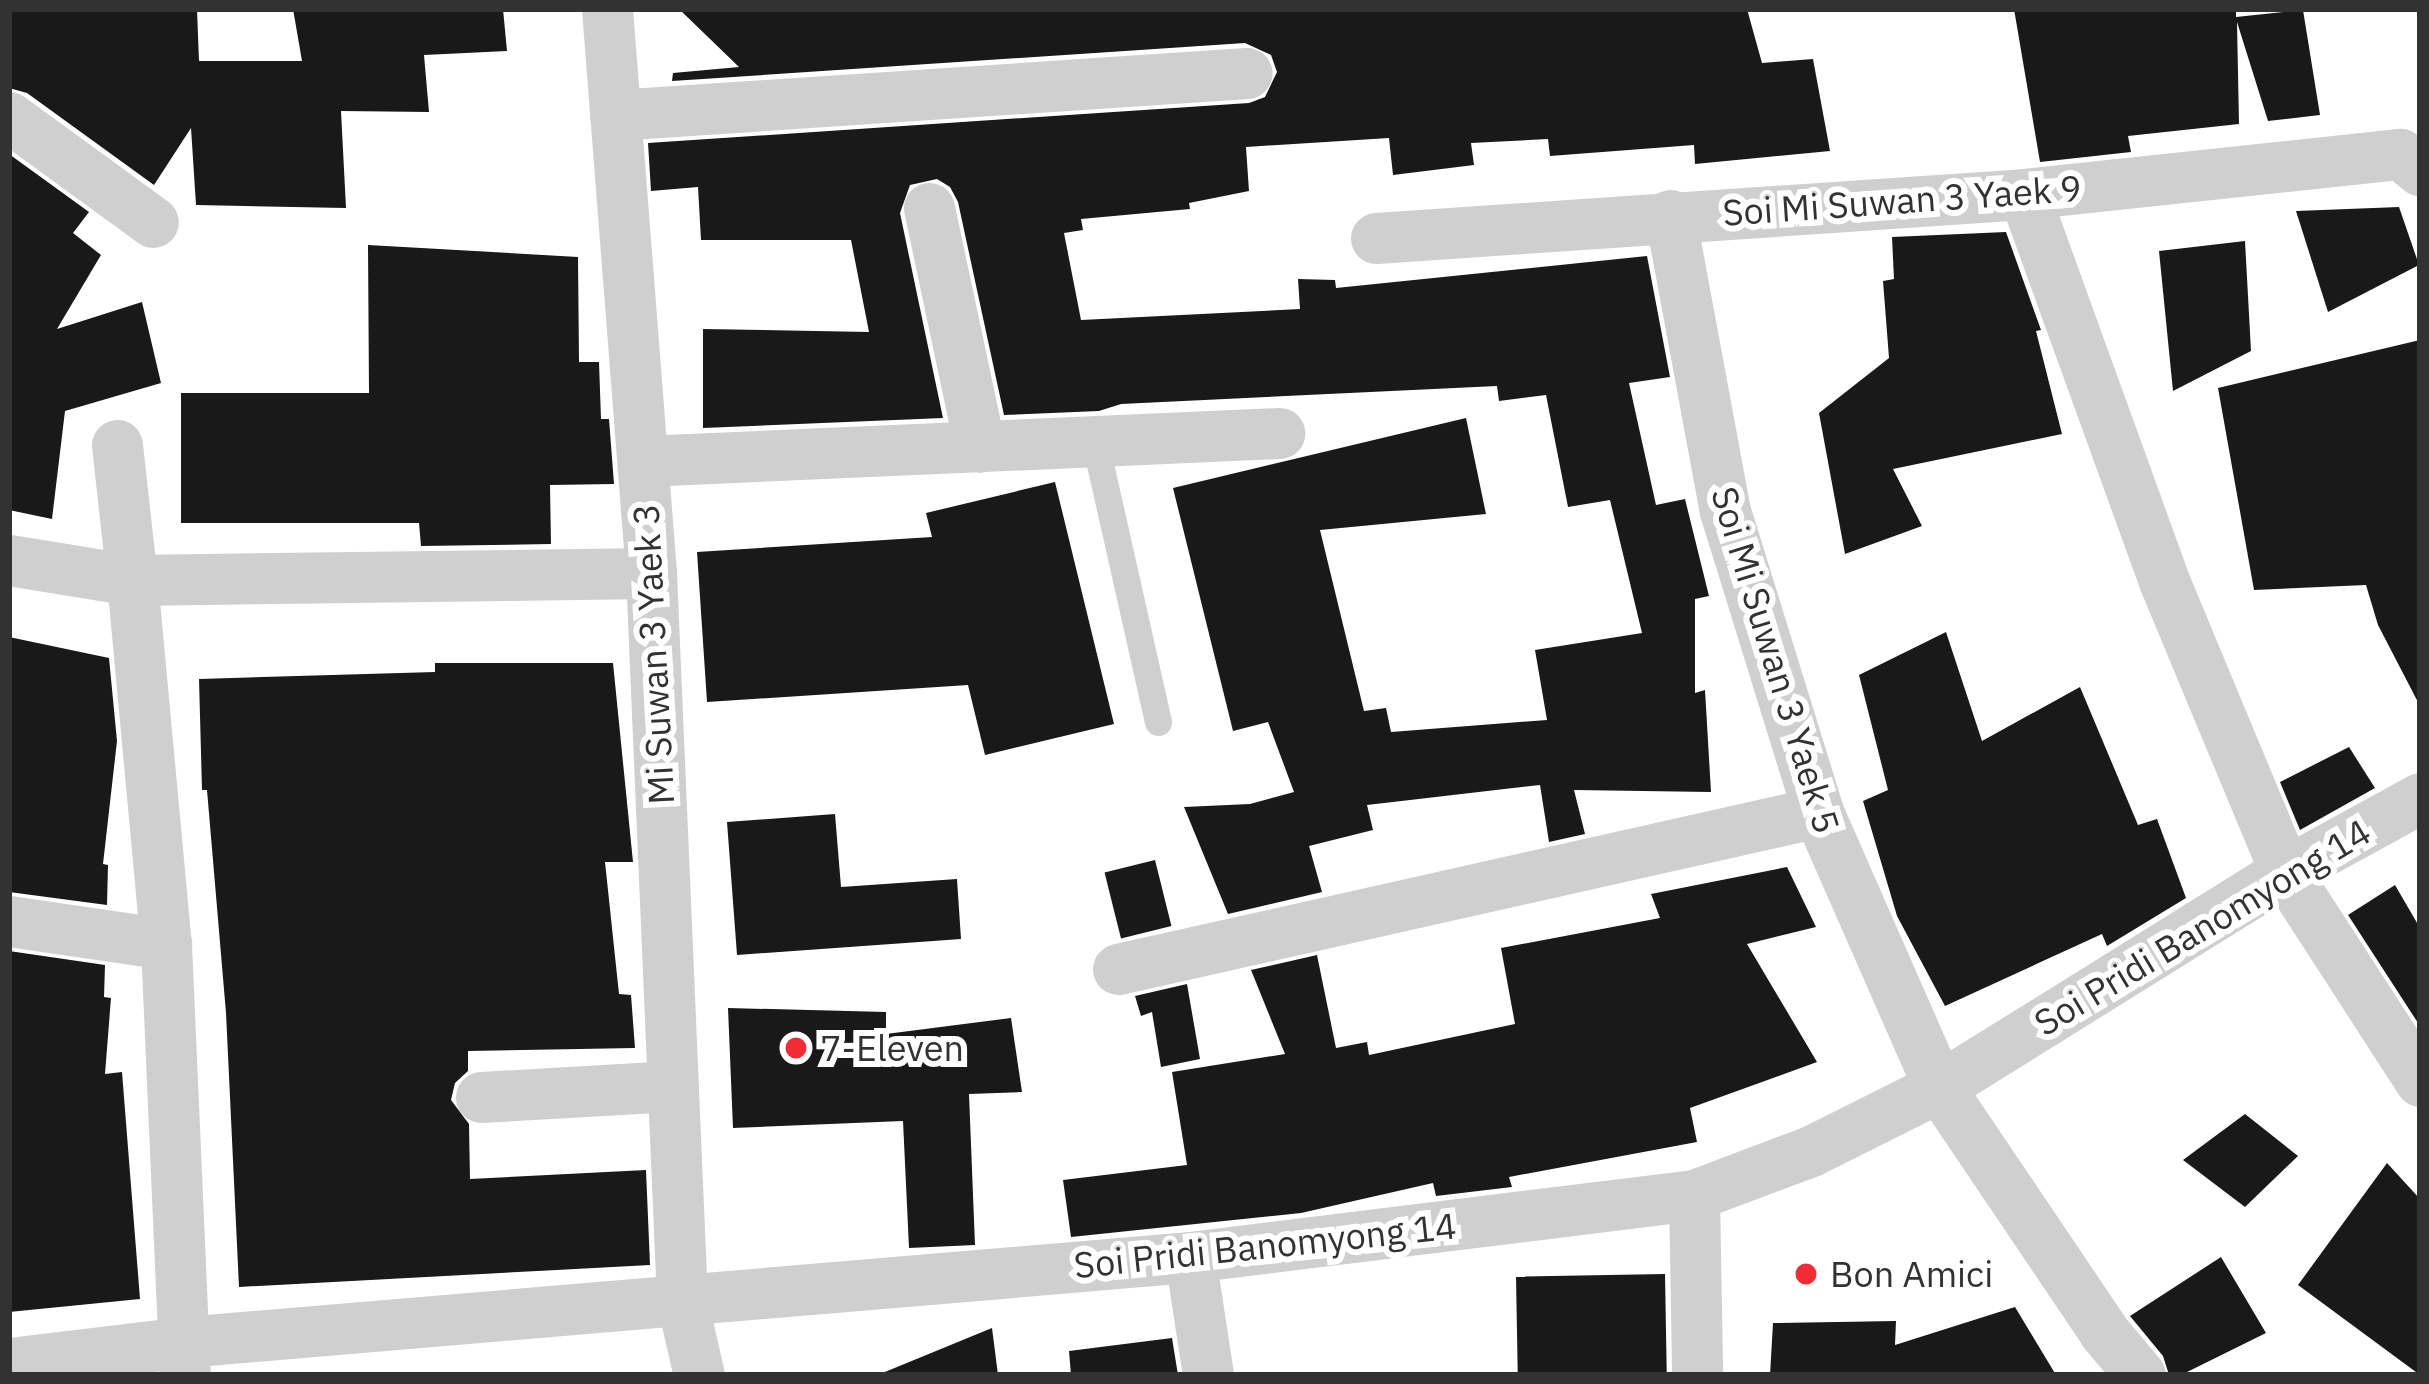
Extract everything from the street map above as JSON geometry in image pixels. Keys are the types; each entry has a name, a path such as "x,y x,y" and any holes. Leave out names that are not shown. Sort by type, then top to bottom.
{"street":[{"name":"Mi Suwan 3 Yaek 3","path":"607,9 651,573 682,1300 699,1375"},
{"path":"615,115 1247,73"},
{"path":"9,117 153,222"},
{"name":"Soi Mi Suwan 3 Yaek 9","path":"1376,238 2024,194 2400,154 2420,170"},
{"path":"2024,194 2164,581 2285,872 2420,1081"},
{"path":"929,208 980,446"},
{"name":"Soi Mi Suwan 3 Yaek 5","path":"1670,215 1725,511 1818,812 1940,1087 2104,1332 2140,1375"},
{"path":"643,461 1279,434"},
{"path":"117,445 166,944 185,1359"},
{"path":"9,560 132,580 651,573"},
{"name":"Soi Pridi Banomyong 14","path":"9,1364 185,1359 682,1300 1190,1257 1694,1195 1811,1151 1940,1087 2285,872 2420,798"},
{"path":"1118,969 1818,812"},
{"path":"9,921 166,944"},
{"path":"481,1097 673,1086"},
{"path":"1694,1195 1696,1375"},
{"path":"1190,1257 1208,1375"}],"lane":[{"path":"1095,442 1158,722"}],"building":[{"path":"9,9 197,9 199,61 302,61 293,9 503,9 507,51 424,55 429,112 341,111 346,208 196,205 191,128 154,185 27,93 9,88"},
{"path":"679,9 1747,9 1762,63 1813,59 1830,151 1695,164 1694,145 1550,156 1548,139 1471,143 1474,165 1393,175 1389,138 1246,147 1249,191 1189,203 1190,209 1081,219 1083,230 1064,233 1081,320 1300,309 1298,279 1335,280 1336,288 1647,256 1670,377 1629,383 1656,505 1685,499 1709,596 1695,599 1695,693 1705,690 1711,792 1574,790 1585,834 1549,842 1540,785 1367,805 1373,830 1309,846 1322,892 1228,914 1184,807 1250,804 1294,792 1268,722 1233,731 1173,488 1466,418 1486,514 1320,530 1364,711 1386,708 1391,732 1547,720 1535,650 1642,633 1610,500 1568,507 1546,395 1499,401 1497,386 1121,404 1099,411 1004,415 958,202 950,187 937,179 910,185 900,213 943,418 703,428 703,329 869,332 851,240 701,240 698,187 651,191 648,143 1249,103 1265,97 1277,72 1271,55 1245,43 672,81 673,73 739,67"},
{"path":"2014,9 2236,9 2236,17 2303,10 2320,115 2268,121 2237,22 2239,124 2128,136 2131,152 2040,162"},
{"path":"9,154 89,212 73,233 101,255 57,329 142,302 161,383 65,411 52,519 9,510"},
{"path":"2399,207 2419,265 2328,312 2296,211"},
{"path":"2006,232 2041,330 2036,331 2062,434 1893,469 1922,526 1845,554 1819,413 1889,358 1883,281 1894,279 1892,237"},
{"path":"2245,241 2251,351 2173,391 2159,251"},
{"path":"368,245 578,257 579,362 599,362 601,419 609,419 614,484 550,485 551,544 421,546 419,523 181,523 181,393 369,393"},
{"path":"2420,340 2420,706 2378,625 2366,585 2254,590 2218,388"},
{"path":"1055,482 1114,724 985,755 968,685 707,702 697,552 932,537 926,513"},
{"path":"1946,632 1982,741 2080,687 2138,825 2157,819 2186,898 2107,946 2102,934 1945,1006 1897,916 1863,801 1888,790 1859,675"},
{"path":"9,637 109,658 117,741 103,864 108,865 107,905 9,892"},
{"path":"435,663 613,663 633,862 605,862 619,994 631,995 635,1048 468,1051 468,1071 455,1083 451,1100 469,1124 470,1179 646,1170 650,1265 239,1287 226,1013 207,790 202,790 199,679 435,672"},
{"path":"2349,747 2375,788 2300,830 2280,782"},
{"path":"835,814 841,887 957,879 961,939 737,955 727,822"},
{"path":"1155,860 1171,926 1121,939 1105,873"},
{"path":"1787,867 1816,927 1747,944 1817,1062 1690,1108 1697,1142 1509,1177 1512,1187 1436,1196 1433,1183 1301,1213 1071,1237 1063,1180 1187,1165 1172,1072 1285,1054 1251,970 1317,955 1336,1048 1367,1042 1369,1055 1515,1024 1501,948 1660,918 1651,894"},
{"path":"2395,885 2420,928 2420,1026 2348,915"},
{"path":"9,951 105,965 104,997 111,998 105,1074 122,1072 140,1299 9,1312"},
{"path":"1187,984 1200,1059 1161,1067 1152,1012 1141,1016 1135,996"},
{"path":"728,1008 886,1012 886,1034 1011,1018 1022,1092 969,1094 975,1245 909,1248 903,1121 733,1128"},
{"path":"2245,1114 2298,1156 2245,1207 2183,1160"},
{"path":"2387,1163 2420,1199 2420,1375 2298,1285"},
{"path":"2221,1257 2266,1333 2181,1375 2169,1375 2163,1356 2130,1316"},
{"path":"1665,1274 1667,1375 1518,1375 1516,1277"},
{"path":"2015,1307 2056,1375 1770,1375 1773,1323 1896,1321 1895,1345"},
{"path":"992,1328 998,1375 880,1375 880,1374"},
{"path":"1172,1338 1178,1375 1071,1375 1069,1351"}],"place":[{"name":"7-Eleven","path":"796,1048"},
{"name":"Bon Amici","path":"1806,1274"}]}
